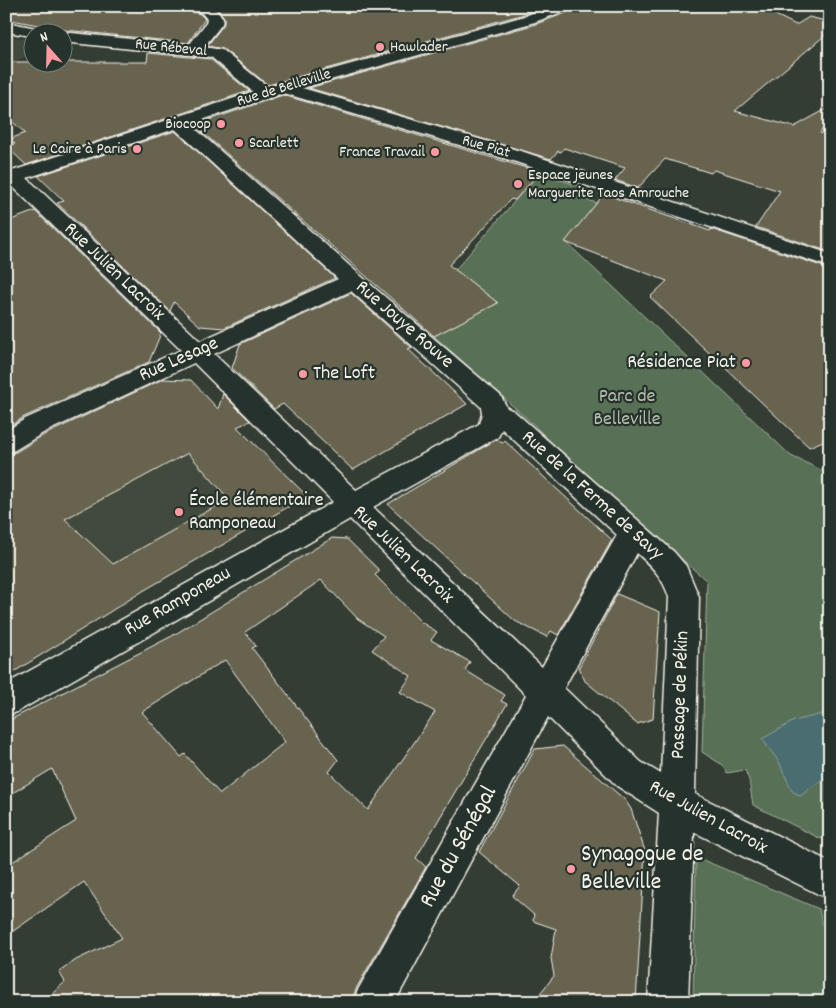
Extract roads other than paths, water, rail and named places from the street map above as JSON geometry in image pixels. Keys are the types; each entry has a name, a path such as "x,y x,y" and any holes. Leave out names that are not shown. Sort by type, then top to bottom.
{"street":[{"path":"194,49 214,24 214,18 206,9 196,6"},
{"name":"Rue de Belleville","path":"10,178 274,90 530,20 565,6"},
{"path":"6,27 22,30"},
{"name":"Rue Rébeval","path":"72,38 194,49 216,53 274,90"},
{"name":"Rue Piat","path":"274,90 517,156 830,261"},
{"name":"Rue Jouye Rouve","path":"177,122 492,402 496,409 495,415"},
{"name":"Rue Julien Lacroix","path":"10,178 197,352 629,774 677,804 830,882"},
{"name":"Rue Lesage","path":"6,443 34,426 354,281"},
{"path":"351,504 489,430 495,415"},
{"name":"Rue de la Ferme de Savy","path":"495,415 506,417 664,560 676,575 680,586"},
{"name":"Rue Ramponeau","path":"6,701 351,504"},
{"path":"545,692 634,533"},
{"name":"Passage de Pékin","path":"668,1002 684,598 680,586"},
{"name":"Rue du Sénégal","path":"373,1002 545,692"}],"water":[{"path":"830,712 830,776 801,796 792,791 779,762 762,739 794,721"}],"place":[{"name":"Hawlader","path":"380,47"},
{"name":"Biocoop","path":"221,124"},
{"name":"Scarlett","path":"239,143"},
{"name":"Le Caire à Paris","path":"137,149"},
{"name":"France Travail","path":"435,152"},
{"name":"Espace jeunes Marguerite Taos Amrouche","path":"518,184"},
{"name":"Résidence Piat","path":"746,363"},
{"name":"The Loft","path":"303,374"},
{"name":"École élémentaire Ramponeau","path":"179,512"},
{"name":"Synagogue de Belleville","path":"571,869"}],"park label":[{"name":"Parc de Belleville","path":"627,408"}]}
